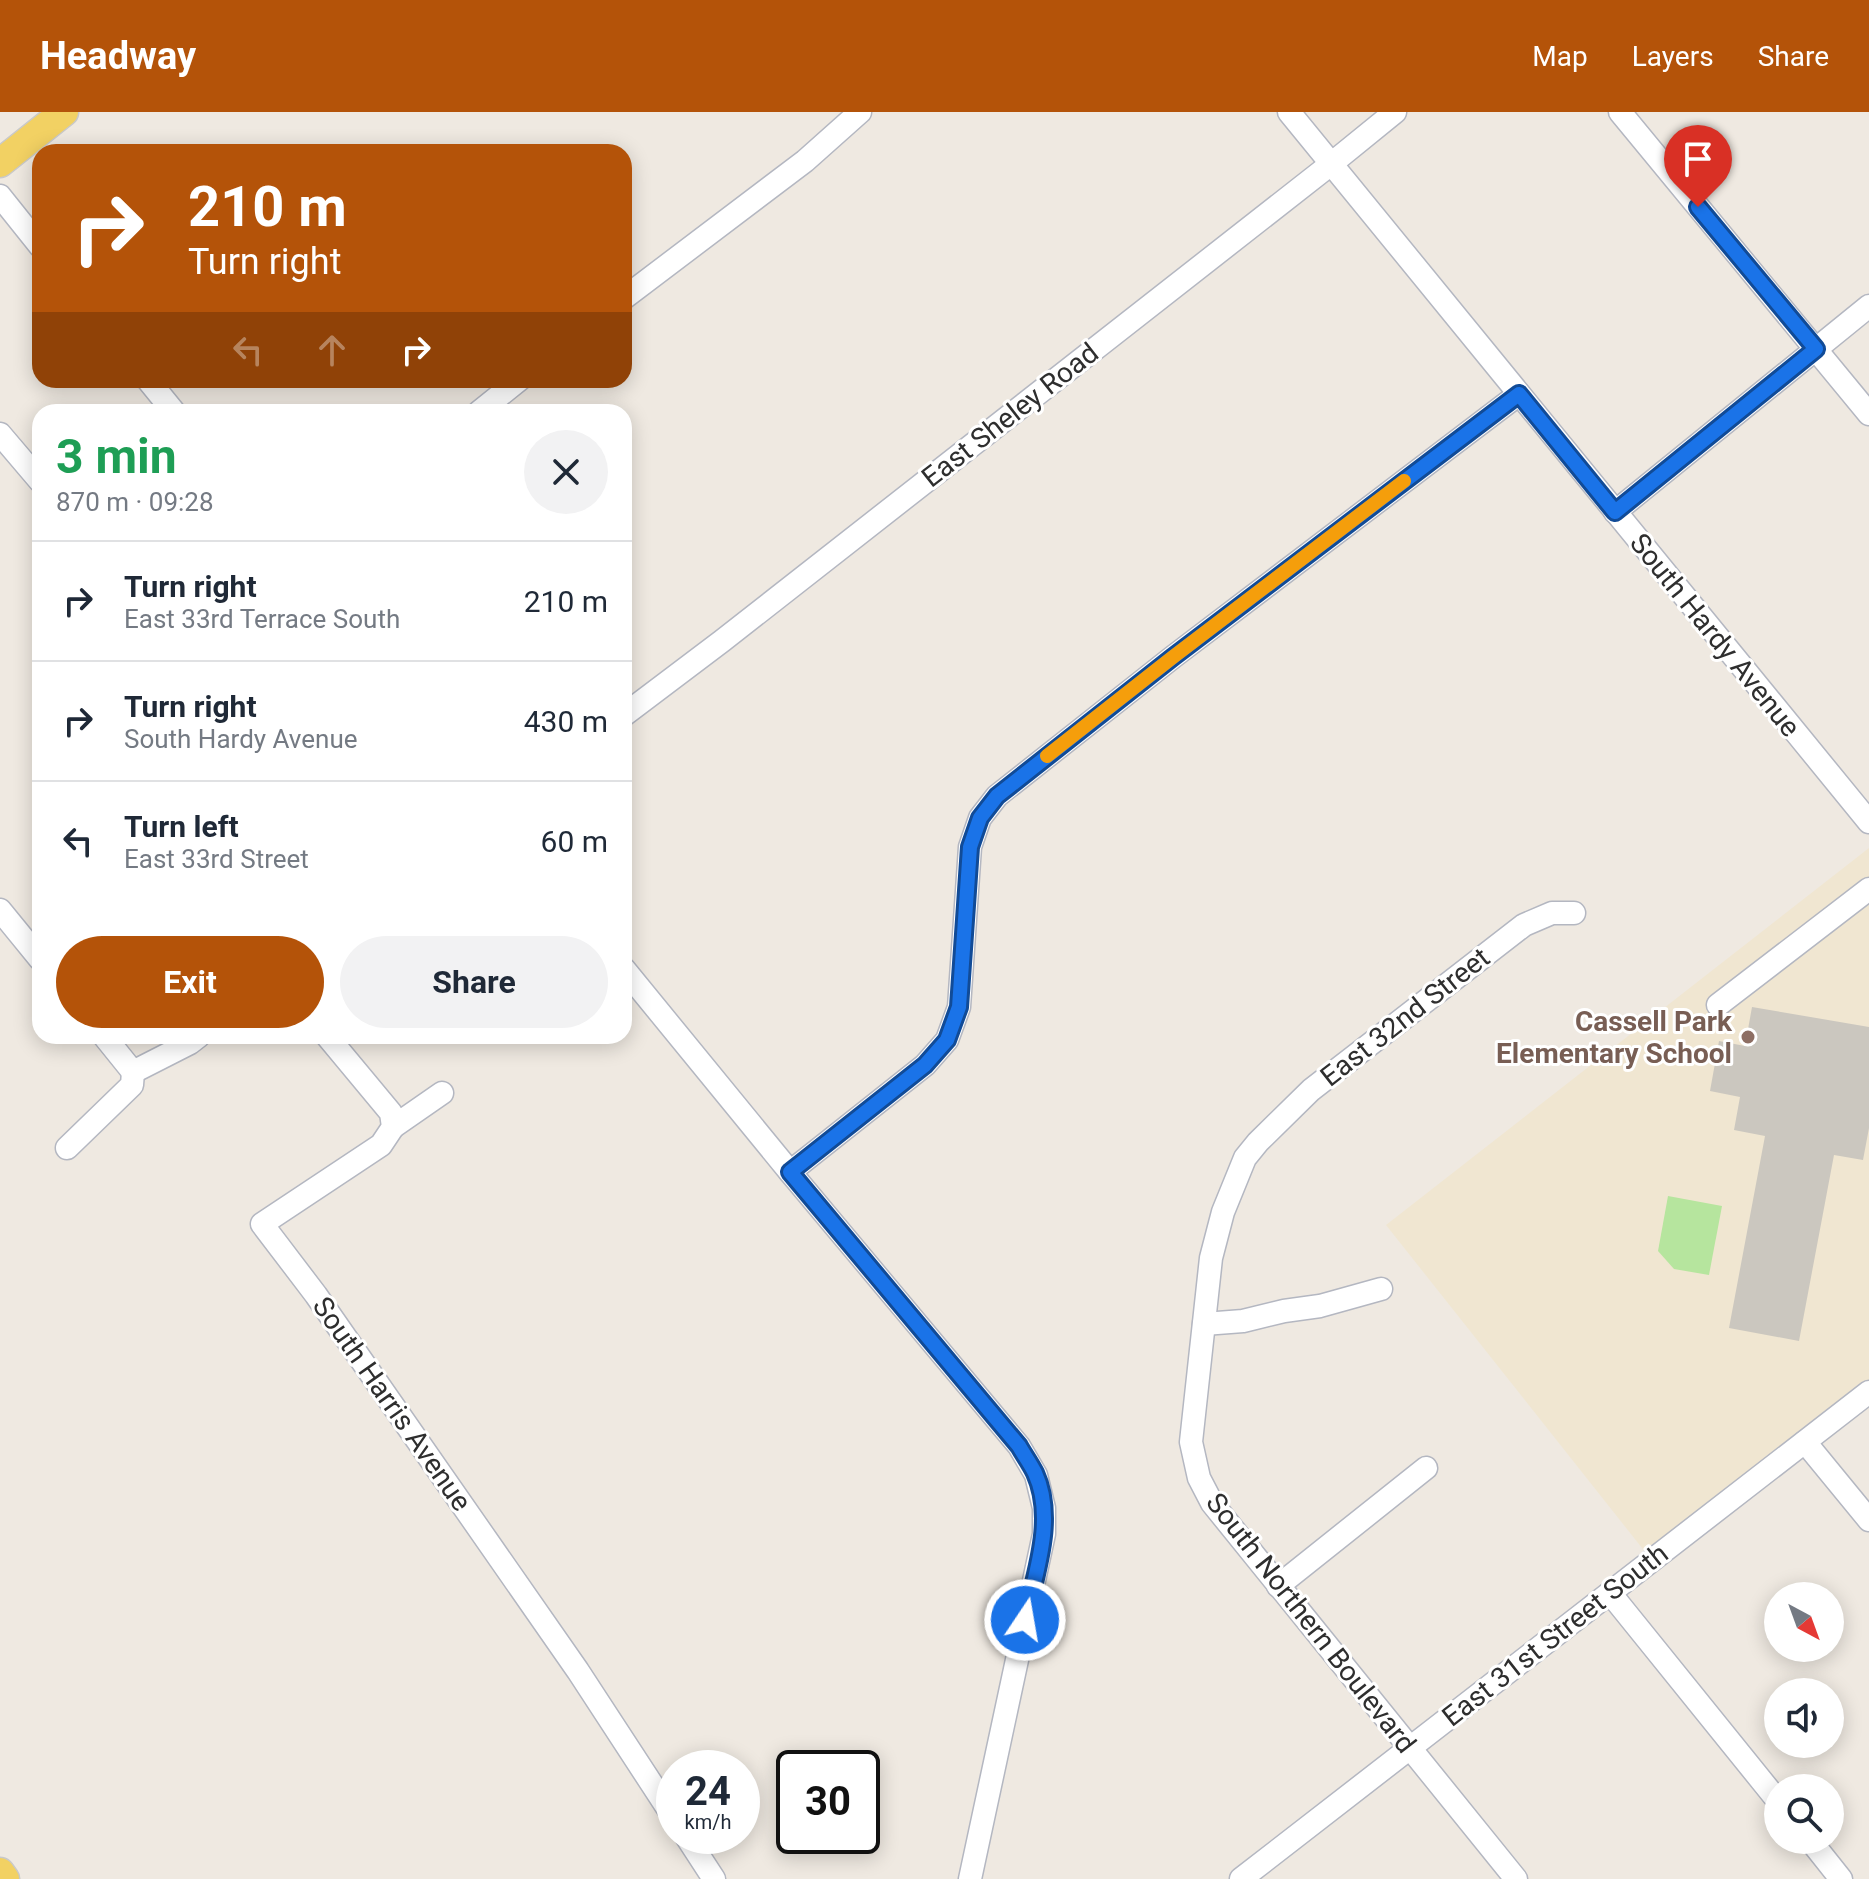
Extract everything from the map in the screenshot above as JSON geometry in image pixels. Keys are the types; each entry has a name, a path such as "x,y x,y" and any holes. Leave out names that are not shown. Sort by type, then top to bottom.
{"main road":[{"path":"0,163 64,112"},
{"path":"0,1872 5,1879"}],"street":[{"path":"632,292 805,161 860,112"},
{"name":"South Hardy Avenue","path":"1289,112 1869,822"},
{"name":"East Sheley Road","path":"632,709 1395,112"},
{"path":"1620,112 1869,414"},
{"path":"0,196 32,236"},
{"path":"1615,512 1869,306"},
{"path":"154,388 168,404"},
{"path":"489,404 509,388"},
{"path":"790,1172 925,1065 947,1040 959,1007 970,847 980,818 997,796 1173,657 1519,394"},
{"path":"0,434 32,472"},
{"path":"1718,1005 1869,889"},
{"path":"0,910 32,949"},
{"name":"East 32nd Street","path":"1251,1150 1311,1090 1524,925 1552,913 1574,913"},
{"path":"632,979 1019,1446 1036,1475 1044,1508 1044,1534 970,1879"},
{"path":"67,1148 132,1085 133,1072 110,1044"},
{"path":"133,1072 188,1044"},
{"path":"334,1044 391,1113 393,1127 442,1093"},
{"name":"South Harris Avenue","path":"393,1127 381,1145 262,1224 316,1295 578,1671 656,1790"},
{"name":"South Northern Boulevard","path":"1251,1150 1235,1179 1211,1258 1191,1442 1199,1478 1212,1503 1516,1879"},
{"path":"1204,1324 1243,1321 1320,1306 1381,1289"},
{"name":"East 31st Street South","path":"1241,1879 1869,1392"},
{"path":"1805,1442 1869,1520"},
{"path":"1278,1586 1426,1468"},
{"path":"1610,1593 1764,1784"},
{"path":"698,1854 714,1879"},
{"path":"1821,1854 1841,1879"}],"shaded area":[{"name":"Cassell Park Elementary School","path":"1869,848 1869,1381 1646,1553 1386,1225"}],"green space":[{"path":"1668,1196 1722,1206 1709,1275 1674,1269 1658,1251"}],"building":[{"path":"1752,1007 1869,1027 1869,1128 1863,1160 1834,1155 1799,1341 1729,1328 1765,1136 1734,1130 1740,1097 1710,1091 1719,1041 1745,1046"}],"slow traffic":[{"path":"1047,756 1404,481"}],"place":[{"name":"Cassell Park Elementary School","path":"1748,1037"}],"route":[{"path":"1025,1620 1044,1534 1044,1508 1036,1475 1019,1446 790,1172 925,1065 947,1040 959,1007 970,847 980,818 997,796 1173,657 1519,394 1615,512 1816,349 1698,207"}]}
